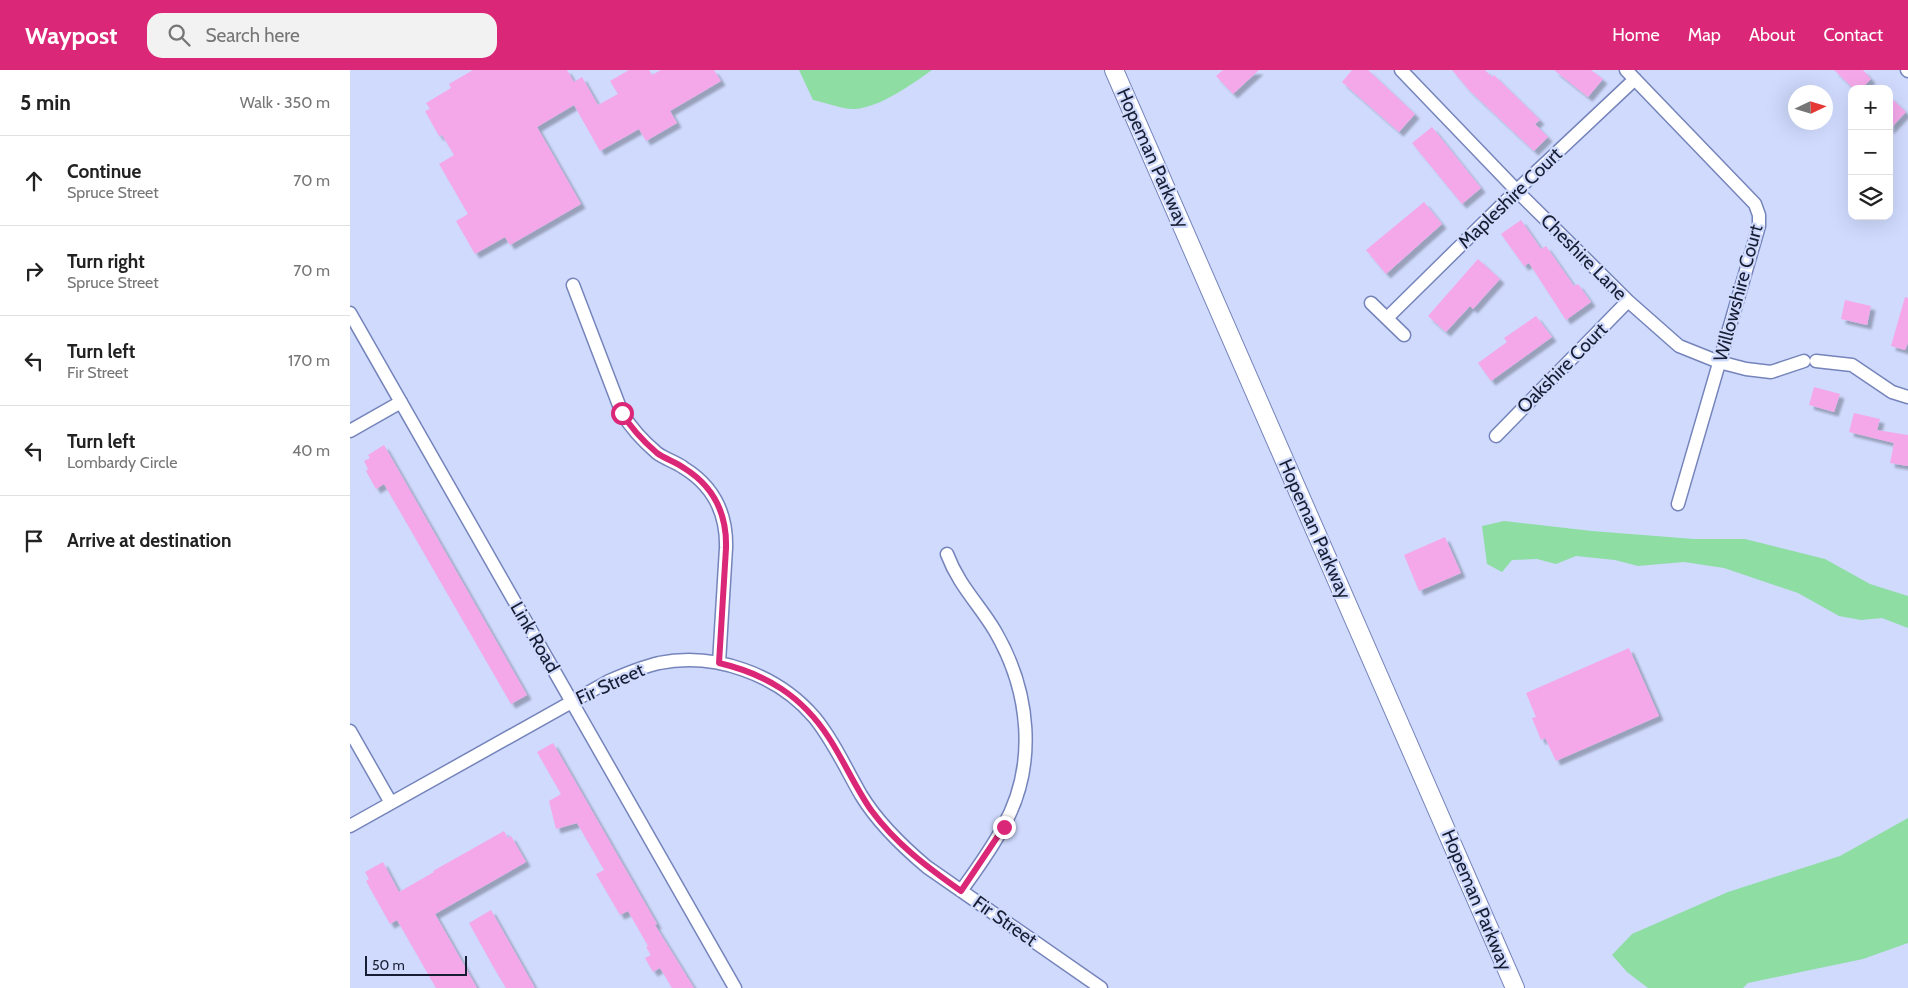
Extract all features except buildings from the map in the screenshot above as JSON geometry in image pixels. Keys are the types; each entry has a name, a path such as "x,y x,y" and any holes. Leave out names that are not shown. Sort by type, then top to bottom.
{"main road":[{"name":"Hopeman Parkway","path":"1114,70 1514,988"}],"street":[{"name":"Cheshire Lane","path":"1402,70 1517,190 1628,301 1679,346 1719,362 1746,369 1771,372 1810,361 1852,365 1892,392 1908,397"},
{"name":"Mapleshire Court","path":"1387,318 1631,74"},
{"name":"Willowshire Court","path":"1631,74 1755,204 1759,215 1759,226 1678,504"},
{"path":"573,285 622,413 640,437 659,454 696,476 708,488 723,514 726,548 719,663"},
{"name":"Oakshire Court","path":"1496,436 1628,301"},
{"path":"1371,303 1404,335"},
{"name":"Link Road","path":"350,313 735,988"},
{"path":"350,431 401,402"},
{"path":"948,554 957,577 994,629 1006,651 1023,700 1026,729 1026,753 1014,805 1004,827 961,891"},
{"name":"Fir Street","path":"350,826 609,681 636,670 658,664 685,661 719,663 758,675 800,703 814,717 829,738 871,810 891,834 927,868 1101,988"},
{"path":"350,731 391,803"}],"green space":[{"path":"799,70 932,70 886,99 865,107 851,109 813,100"},
{"path":"1504,521 1592,531 1694,539 1745,539 1825,559 1870,584 1908,596 1908,628 1882,618 1861,620 1839,616 1798,593 1724,568 1684,562 1638,566 1615,560 1576,556 1556,564 1537,559 1512,560 1502,572 1487,564 1482,526"},
{"path":"1908,818 1908,943 1863,959 1748,983 1743,988 1648,988 1627,972 1612,955 1632,934 1728,892 1840,856"}],"route":[{"path":"622,413 640,437 659,454 696,476 716,499 723,514 726,548 719,663 758,675 800,703 814,717 829,738 871,810 891,834 927,868 961,891 1004,827"}]}
